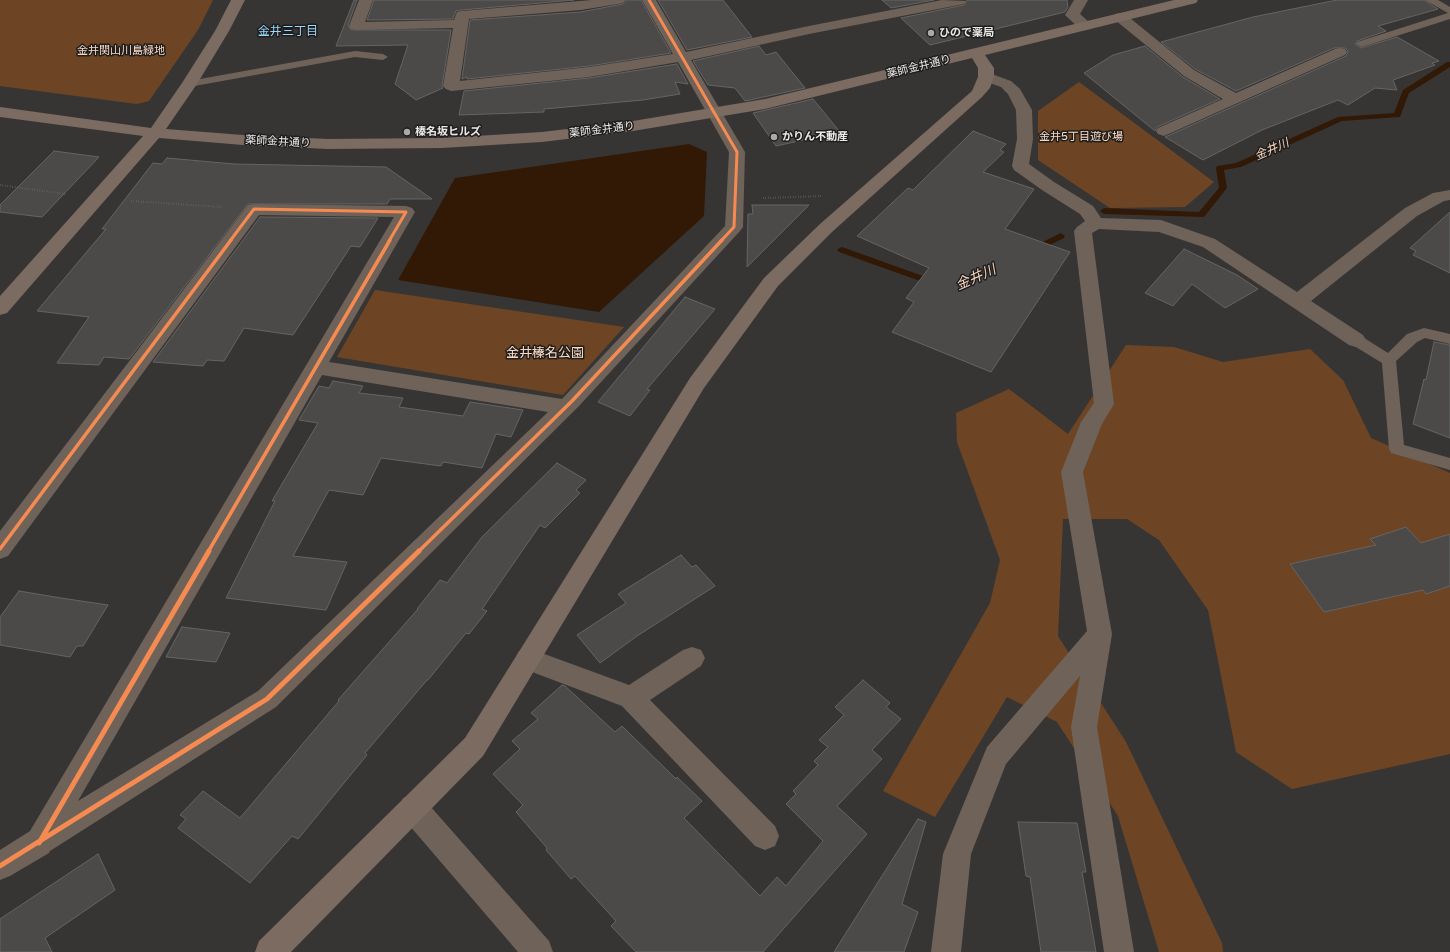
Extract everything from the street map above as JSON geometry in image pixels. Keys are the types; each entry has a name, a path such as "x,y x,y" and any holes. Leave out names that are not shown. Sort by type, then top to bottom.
{"street":[{"path":"0,308 155,133 189,84 222,31 238,0"},
{"path":"366,0 356,26 460,24"},
{"path":"618,0 581,6 462,15 451,86 589,72 683,57 959,0"},
{"path":"0,866 268,699 566,407 734,227 738,152 648,0"},
{"path":"1081,0 1072,15 1085,26"},
{"name":"薬師金井通り","path":"0,112 155,133 243,140 328,144 442,143 542,137 633,126 716,113 814,93 1191,0"},
{"path":"1120,17 1189,73 1235,99"},
{"path":"1164,131 1340,52"},
{"path":"270,952 474,747 697,383 770,282 826,228 977,94 982,88 986,77 986,68 977,53"},
{"path":"986,77 1006,84 1015,92 1024,110 1024,139 1020,166 1048,186 1087,210 1095,223"},
{"path":"1297,302 1411,212 1439,197 1450,195"},
{"path":"0,548 254,209 406,212 39,843"},
{"path":"1119,952 1084,727 1100,634 1072,472 1092,422 1104,404 1083,231 1095,223 1161,226 1209,243 1356,340"},
{"path":"316,367 566,407"},
{"path":"946,952 957,854 996,756 1100,634"},
{"path":"631,698 692,658"},
{"path":"528,659 631,698 765,836"},
{"path":"413,808 538,952"}],"lane":[{"path":"1430,0 1450,11"},
{"path":"1361,44 1450,16"},
{"path":"189,84 355,54 383,57"},
{"path":"1389,360 1412,338 1424,333 1450,339"},
{"path":"1356,340 1389,360"},
{"path":"1389,360 1397,449 1450,464"}],"path":[{"path":"0,185 68,194"},
{"path":"735,199 828,196"},
{"path":"131,201 254,209"}],"green space":[{"name":"金井関山川島緑地","path":"0,0 213,0 198,30 149,101 137,104 0,86"},
{"name":"金井5丁目遊び場","path":"1079,82 1214,182 1185,207 1110,208 1038,160 1038,111"},
{"name":"金井榛名公園","path":"375,290 624,327 563,395 337,357"},
{"path":"1126,345 1174,347 1223,362 1310,349 1343,380 1371,438 1450,473 1450,754 1292,789 1236,752 1208,610 1159,540 1127,519 1063,519 1058,636 1126,742 1222,943 1223,952 1159,952 1118,816 1057,722 1007,697 935,817 883,791 990,603 1000,560 957,442 956,413 1009,389 1068,434"}],"shaded area":[{"path":"689,144 707,152 704,216 599,312 398,280 455,178"}],"building":[{"path":"354,0 357,0 348,25 351,30 451,30 442,86 443,88 416,100 395,84 408,45 336,46"},
{"path":"374,0 574,0 462,10 456,11 453,19 367,20"},
{"path":"626,0 641,0 671,53 589,66 467,79 467,77 462,79 470,20 581,12 623,4"},
{"path":"658,0 723,0 752,37 687,50"},
{"path":"882,0 934,0 891,8"},
{"path":"967,0 1067,0 1068,7 1065,12 930,45 901,18 964,5"},
{"path":"1337,0 1424,0 1438,9 1378,26 1386,31 1357,41 1355,44 1361,48 1397,37 1439,61 1432,63 1435,65 1393,80 1397,90 1375,88 1348,105 1338,100 1262,130 1203,160 1165,137 1346,56 1348,51 1345,48 1334,48 1236,91 1195,69 1161,42 1253,17"},
{"path":"759,46 766,55 776,52 805,88 745,101 735,88 708,85 693,61"},
{"path":"1145,46 1183,77 1220,99 1157,127 1155,131 1084,73 1113,55"},
{"path":"677,64 688,84 675,82 680,94 643,100 544,109 544,112 459,115 464,91 589,78"},
{"path":"813,99 840,132 776,146 753,113"},
{"path":"973,131 1006,144 1000,150 1004,152 983,172 1034,189 1005,229 1070,252 991,372 892,332 914,302 906,298 929,268 857,236 908,188 913,190"},
{"path":"54,151 99,157 42,217 0,212 0,205"},
{"path":"167,158 234,164 386,167 432,199 390,199 387,204 248,204 129,359 104,357 99,365 57,363 89,317 37,311 106,229 102,229 153,163 162,164"},
{"path":"752,205 809,205 747,267 748,214 753,214"},
{"path":"1450,212 1450,273 1413,255 1416,251 1410,248"},
{"path":"260,217 378,218 360,247 351,246 293,335 244,328 224,361 207,360 203,366 153,362"},
{"path":"1184,249 1237,275 1258,289 1225,308 1192,284 1173,306 1145,293"},
{"path":"685,297 715,309 647,389 650,390 630,416 598,402"},
{"path":"1434,342 1450,345 1450,438 1413,424 1424,379 1426,380"},
{"path":"333,381 363,386 359,393 403,398 399,407 463,416 470,402 523,410 511,437 496,434 482,468 443,462 441,466 381,458 363,495 329,490 293,556 347,562 326,610 226,598 275,501 272,501 318,423 299,420 319,386 329,388"},
{"path":"557,463 586,480 576,490 580,493 545,528 540,525 482,609 487,611 469,634 466,633 365,753 367,755 298,839 292,836 250,883 178,828 186,819 180,815 203,791 240,818 339,701 338,700 418,609 440,580 447,583 482,537"},
{"path":"1406,527 1421,543 1450,534 1450,586 1426,594 1423,590 1324,612 1290,564 1376,545 1370,539"},
{"path":"681,555 692,567 696,565 715,586 637,636 600,663 577,635 626,603 618,594"},
{"path":"19,591 108,605 83,646 77,646 70,657 0,645 0,617"},
{"path":"182,627 230,633 216,662 166,657"},
{"path":"863,680 890,703 886,707 901,719 872,750 882,759 837,806 867,834 763,952 636,952 611,926 616,921 575,876 571,879 546,850 547,848 516,812 523,805 493,774 520,749 512,741 538,719 531,713 562,685 565,686 615,732 622,726 676,779 677,777 702,801 684,818 760,896 777,877 786,886 823,841 786,804 796,794 793,791 818,765 814,761 828,747 819,740 844,715 835,707"},
{"path":"918,819 926,822 902,904 918,912 904,952 834,952"},
{"path":"1018,822 1077,823 1086,872 1082,872 1096,952 1041,952 1030,877 1026,876"},
{"path":"98,854 115,890 45,938 52,952 0,952 0,919"}],"waterway":[{"name":"金井川","path":"1104,211 1201,215 1223,188 1220,168 1238,165 1341,119 1397,115 1406,92 1450,64"},
{"name":"金井川","path":"1033,250 1061,236"},
{"name":"金井川","path":"842,250 934,283"}],"cycle path":[{"path":"0,866 267,699 572,401 734,227 737,152 649,0"},
{"path":"0,549 254,209 406,212 39,843"}],"place":[{"name":"ひので薬局","path":"931,33"},
{"name":"榛名坂ヒルズ","path":"407,132"},
{"name":"かりん不動産","path":"774,137"}],"district":[{"name":"金井三丁目","path":"288,32"}]}
